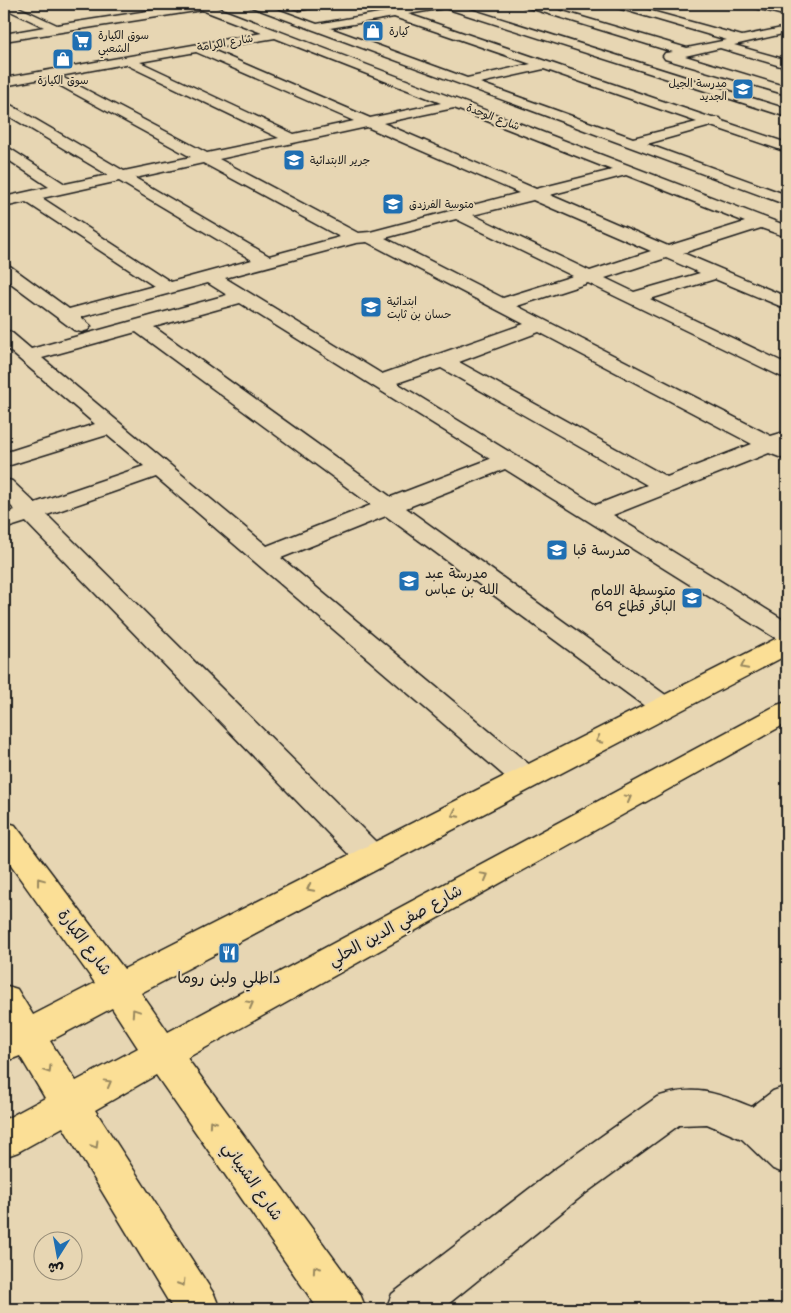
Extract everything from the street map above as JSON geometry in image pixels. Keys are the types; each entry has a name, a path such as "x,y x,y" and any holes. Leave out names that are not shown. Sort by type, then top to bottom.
{"main road":[{"path":"15,1041 118,986 787,644"},
{"name":"شارع صفي الدين الحلي","path":"4,1140 787,711"},
{"name":"شارع الكيارة","path":"4,833 118,986 162,1053"},
{"path":"4,999 15,1041 69,1104 198,1309"},
{"name":"شارع الشيباني","path":"162,1053 344,1309"}],"street":[{"path":"4,4 56,28"},
{"name":"شارع الوحدة","path":"253,4 787,200"},
{"path":"445,4 787,113"},
{"name":"شارع الكرامة","path":"4,72 370,6 393,8 445,4"},
{"path":"527,4 687,52"},
{"path":"614,4 742,40"},
{"path":"752,4 787,13"},
{"path":"4,37 201,5"},
{"name":"شارع الوحدة","path":"201,5 278,33 787,232"},
{"path":"393,8 545,65 787,148"},
{"name":"شارع الكرامة","path":"4,82 317,27 393,8"},
{"path":"104,11 121,18"},
{"path":"744,26 787,38"},
{"path":"634,64 787,30"},
{"path":"720,45 787,64"},
{"path":"197,48 787,304"},
{"path":"466,82 600,54"},
{"path":"671,56 787,91"},
{"path":"126,60 293,139"},
{"path":"47,74 205,158 363,238 781,445"},
{"path":"4,202 457,103"},
{"path":"632,143 767,106"},
{"path":"4,107 268,262"},
{"path":"558,143 604,133"},
{"path":"4,151 64,190"},
{"path":"67,315 211,276 628,170"},
{"path":"29,197 169,288"},
{"path":"458,214 787,372"},
{"path":"501,305 761,222"},
{"path":"4,270 96,337"},
{"path":"633,298 717,273"},
{"path":"211,276 787,633"},
{"path":"27,356 243,296"},
{"path":"380,382 540,325"},
{"path":"139,326 664,706"},
{"path":"4,336 109,427 526,778"},
{"path":"443,361 665,486"},
{"path":"4,460 109,427"},
{"path":"595,514 665,486 781,445"},
{"path":"263,556 507,460"},
{"path":"4,522 160,468"},
{"path":"4,486 371,857"},
{"path":"756,1127 787,1103"},
{"path":"408,1309 569,1182 671,1109 709,1107 756,1127 787,1156"}],"place":[{"name":"كيارة","path":"373,31"},
{"name":"سوق الكيارة الشعبي","path":"82,41"},
{"name":"سوق الكيارة","path":"63,59"},
{"name":"مدرسة الجيل الجديد","path":"743,89"},
{"name":"جرير الابتدائية","path":"294,160"},
{"name":"متوسة الفرزدق","path":"393,204"},
{"name":"ابتدائية حسان بن ثابت","path":"371,307"},
{"name":"مدرسة قبا","path":"557,550"},
{"name":"مدرسة عبد الله بن عباس","path":"409,581"},
{"name":"متوسطة الامام الباقر قطاع 69","path":"692,598"},
{"name":"داطلي ولبن روما","path":"229,953"}]}
